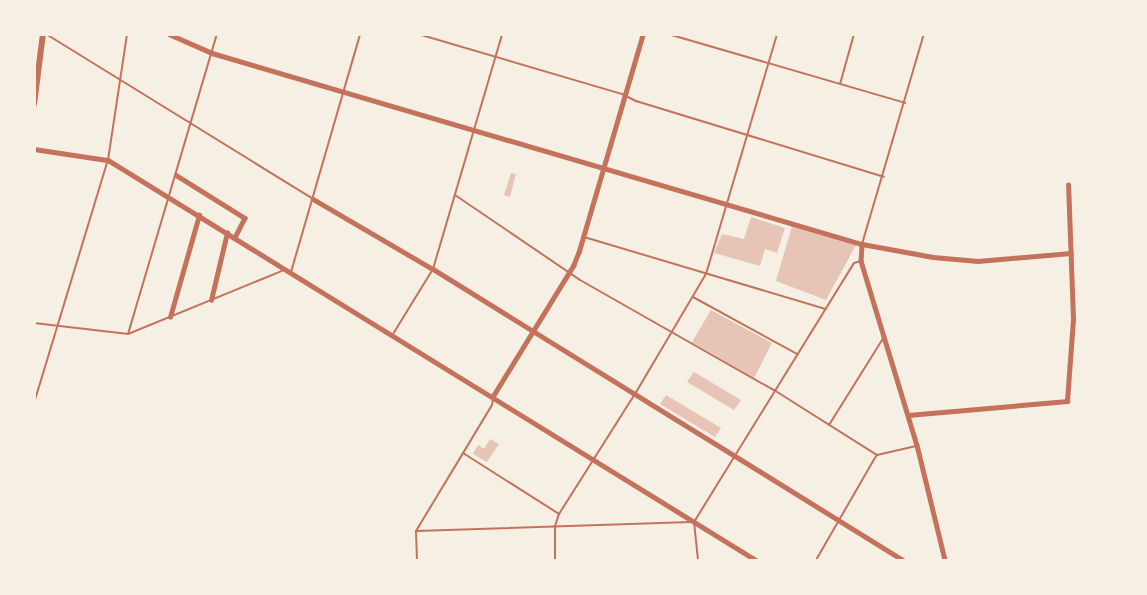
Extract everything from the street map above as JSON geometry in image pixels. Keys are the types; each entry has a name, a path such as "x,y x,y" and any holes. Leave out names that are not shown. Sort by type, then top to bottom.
{"street":[{"path":"34,104 45,34"},
{"path":"169,34 212,52 862,244 933,257 978,261 1071,253"},
{"path":"493,396 570,271 584,237 643,34"},
{"path":"34,149 108,160 393,334 756,561"},
{"path":"176,175 245,218 235,238"},
{"path":"908,415 1067,401 1073,319 1068,185"},
{"path":"313,199 433,269 903,561"},
{"path":"170,317 199,216"},
{"path":"211,300 227,233"},
{"path":"862,244 861,261 917,445 945,561"}],"lane":[{"path":"45,34 313,199"},
{"path":"34,403 108,160 127,34"},
{"path":"128,334 217,34"},
{"path":"34,323 128,334 289,271 313,199 360,34"},
{"path":"418,34 884,177"},
{"path":"393,334 433,269 502,34"},
{"path":"668,34 905,103"},
{"path":"555,561 555,526 559,513 635,394 706,274 777,34"},
{"path":"840,84 854,34"},
{"path":"862,244 884,177 924,34"},
{"path":"455,195 580,279 774,390 877,455 917,445"},
{"path":"584,237 825,309"},
{"path":"698,561 694,522 854,263 861,261"},
{"path":"693,297 797,354"},
{"path":"829,425 884,337"},
{"path":"417,561 416,531 492,405 493,396"},
{"path":"463,453 559,513"},
{"path":"816,561 877,455"},
{"path":"416,531 694,522"}],"building":[{"path":"511,173 516,174 510,197 504,195"},
{"path":"751,217 785,228 777,253 765,249 760,266 714,253 722,234 744,239"},
{"path":"792,226 856,245 826,300 776,281"},
{"path":"711,310 772,343 754,378 692,342"},
{"path":"694,372 741,400 734,410 687,382"},
{"path":"666,395 721,428 715,437 660,404"},
{"path":"490,439 499,444 487,462 473,454 478,445 484,449"}]}
